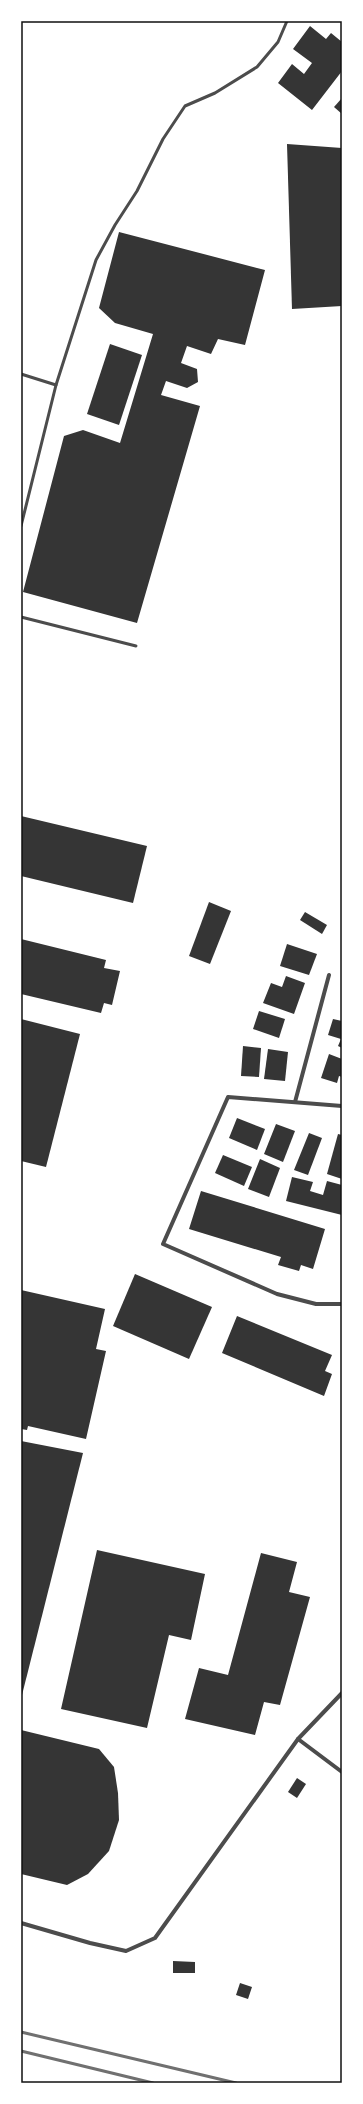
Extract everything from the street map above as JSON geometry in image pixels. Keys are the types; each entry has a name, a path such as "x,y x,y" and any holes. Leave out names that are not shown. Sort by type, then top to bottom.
{"street":[{"path":"295,1102 329,975"},
{"path":"342,1106 228,1097 163,1244 277,1294 316,1304 342,1304"},
{"path":"21,1923 90,1943 126,1951 155,1938 298,1739 342,1693"},
{"path":"298,1739 342,1772"}],"lane":[{"path":"21,526 56,385 96,260 115,225 137,191 162,139 185,106 215,94 257,67 278,42 287,21"},
{"path":"21,374 56,385"},
{"path":"21,617 136,646"}],"building":[{"path":"310,26 326,39 331,33 342,42 342,71 312,110 278,83 292,64 304,74 312,63 293,49"},
{"path":"342,98 342,114 334,107"},
{"path":"287,144 342,148 342,306 292,309"},
{"path":"119,232 265,270 245,345 218,339 211,354 187,346 181,363 197,369 198,382 187,388 166,381 161,395 200,406 137,623 23,592 64,436 83,430 120,443 153,334 115,323 99,308"},
{"path":"110,344 142,355 119,425 87,414"},
{"path":"21,816 147,846 133,903 21,876"},
{"path":"209,902 231,911 210,964 189,956"},
{"path":"305,912 327,925 322,934 300,920"},
{"path":"21,939 106,960 104,968 120,971 112,1005 104,1003 101,1013 21,994"},
{"path":"287,944 317,954 309,975 280,966"},
{"path":"286,976 305,983 294,1014 263,1003 271,983 282,987"},
{"path":"259,1011 285,1019 279,1038 253,1029"},
{"path":"21,1019 80,1034 46,1167 21,1161"},
{"path":"333,1019 342,1021 342,1048 338,1046 341,1039 328,1035"},
{"path":"243,1046 261,1048 259,1077 241,1076"},
{"path":"268,1049 288,1052 285,1081 264,1079"},
{"path":"329,1054 342,1059 342,1077 339,1076 337,1083 321,1078"},
{"path":"237,1118 265,1129 257,1150 229,1138"},
{"path":"276,1124 295,1131 283,1162 264,1154"},
{"path":"309,1133 322,1138 308,1175 294,1170"},
{"path":"338,1134 342,1135 342,1179 327,1174"},
{"path":"223,1155 252,1167 244,1186 215,1173"},
{"path":"260,1159 280,1168 269,1197 248,1189"},
{"path":"292,1177 313,1182 310,1191 323,1195 327,1181 342,1185 342,1215 286,1201"},
{"path":"201,1191 325,1229 313,1269 301,1265 299,1271 278,1265 281,1257 189,1229"},
{"path":"135,1274 212,1307 189,1359 113,1326"},
{"path":"21,1290 105,1309 96,1349 106,1351 86,1439 28,1426 27,1430 21,1429"},
{"path":"237,1316 332,1355 325,1371 332,1374 324,1396 222,1353"},
{"path":"21,1441 83,1453 22,1695 21,1695"},
{"path":"97,1550 205,1574 191,1640 169,1635 147,1728 61,1709"},
{"path":"261,1553 297,1562 289,1592 310,1597 280,1705 264,1702 255,1735 185,1719 199,1668 228,1675"},
{"path":"21,1730 99,1749 114,1767 118,1793 119,1820 109,1851 88,1874 67,1885 21,1874"},
{"path":"297,1778 306,1784 297,1798 288,1792"},
{"path":"173,1961 195,1962 195,1973 173,1973"},
{"path":"240,1983 252,1987 248,1999 236,1995"}],"railway":[{"path":"21,2032 236,2083"},
{"path":"21,2051 153,2083"}]}
